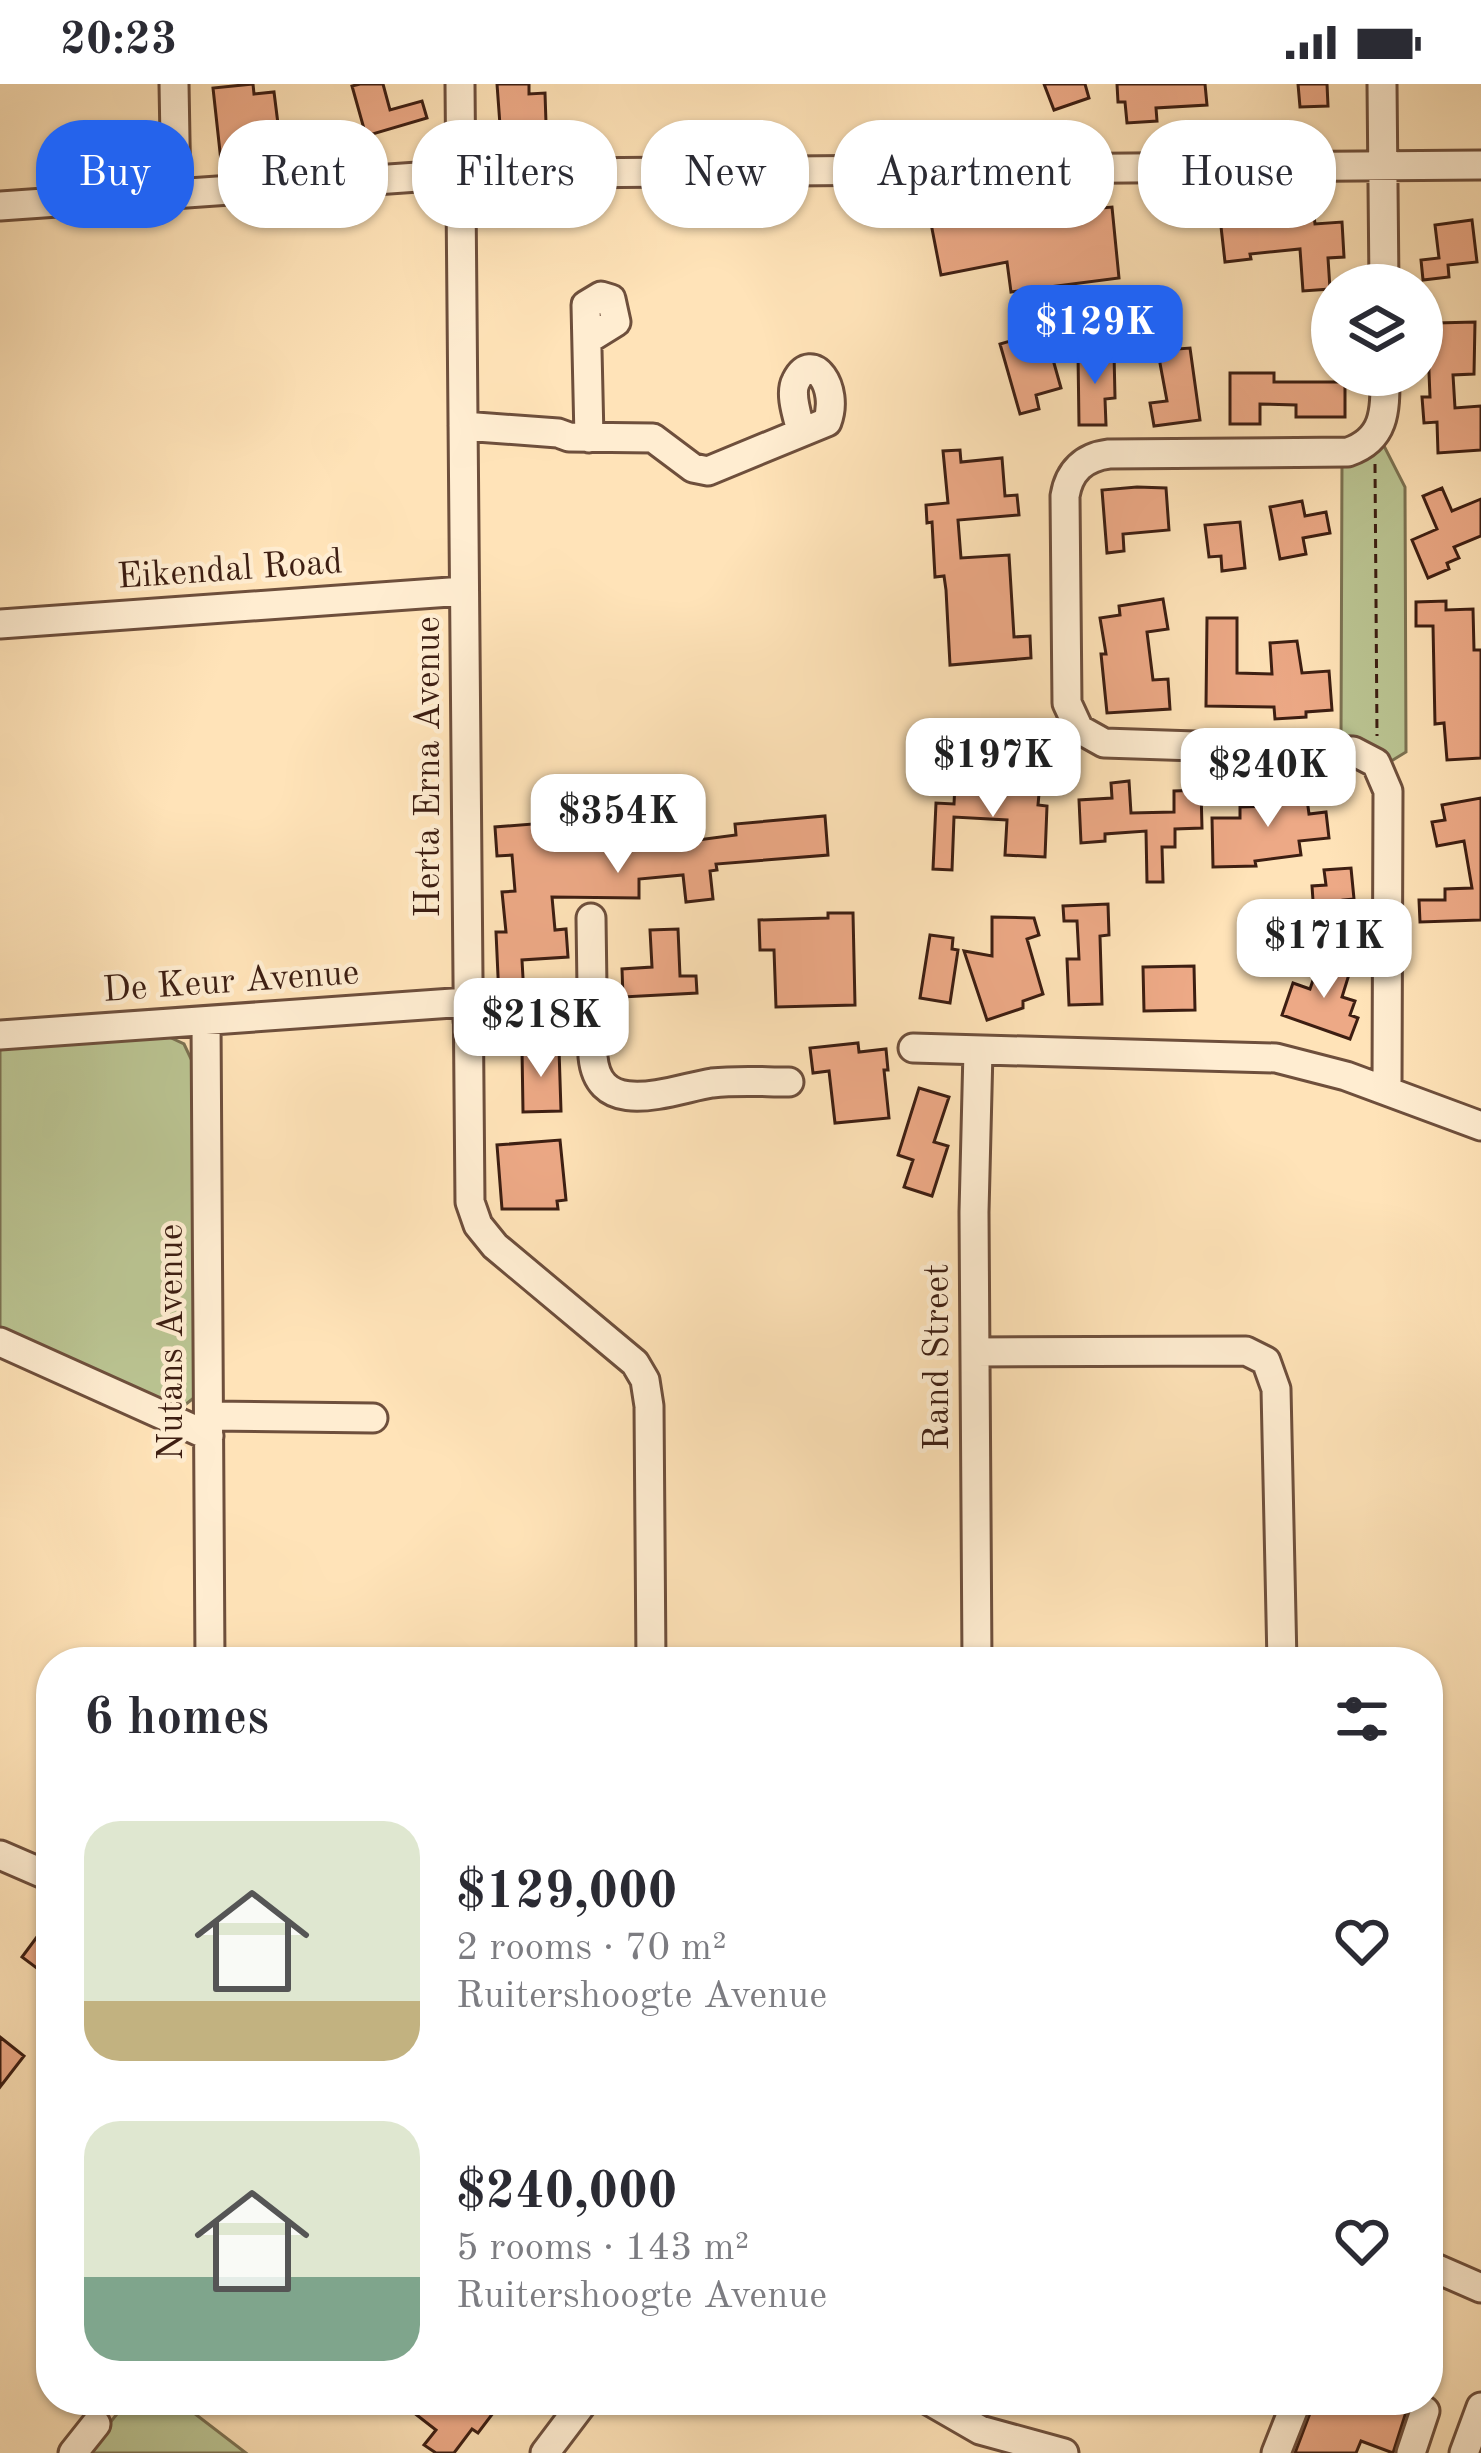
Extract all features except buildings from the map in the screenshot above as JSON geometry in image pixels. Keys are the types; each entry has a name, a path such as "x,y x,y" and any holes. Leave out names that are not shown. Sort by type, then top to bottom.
{"street":[{"path":"174,84 175,120"},
{"name":"Herta Erna Avenue","path":"460,84 460,120"},
{"path":"1382,84 1384,264"},
{"path":"617,173 1481,165"},
{"path":"194,193 412,177"},
{"path":"0,206 36,204"},
{"name":"Herta Erna Avenue","path":"461,228 469,1189 478,1225 495,1246 628,1356 645,1380 650,1406 652,1647"},
{"path":"579,438 587,340"},
{"path":"1385,396 1385,411 1373,438 1357,449 1109,454 1082,464 1070,478 1065,496 1065,688 1073,722 1104,742 1353,751 1376,763 1388,790 1388,1091"},
{"path":"463,435 551,443 579,438 652,438 694,468 708,471 801,431"},
{"name":"Eikendal Road","path":"0,623 464,591"},
{"path":"591,918 593,1057 598,1079 621,1095 650,1096 723,1082 789,1082"},
{"name":"De Keur Avenue","path":"0,1035 206,1021 468,1012 593,1022"},
{"name":"Nutans Avenue","path":"206,1021 210,1647"},
{"path":"913,1048 1276,1058 1388,1091 1481,1126"},
{"name":"Rand Street","path":"977,1647 978,1051"},
{"path":"0,1342 209,1426 373,1418"},
{"path":"975,1352 1246,1351 1266,1361 1276,1389 1282,1647"},
{"path":"4,1863 36,1873"},
{"path":"1443,2272 1481,2288"},
{"path":"1463,2453 1481,2407"},
{"path":"545,2453 574,2415"},
{"path":"954,2415 980,2430 1064,2453"},
{"path":"1276,2453 1291,2415"},
{"path":"1411,2453 1424,2415"},
{"path":"73,2453 96,2424"}],"path":[{"path":"1373,438 1376,763"}],"green space":[{"path":"1382,442 1405,487 1406,752 1388,763 1341,740 1342,462"},
{"path":"167,1036 184,1044 193,1063 195,1397 181,1408 0,1329 0,1048"},
{"path":"116,2415 197,2415 246,2453 86,2453"}]}
